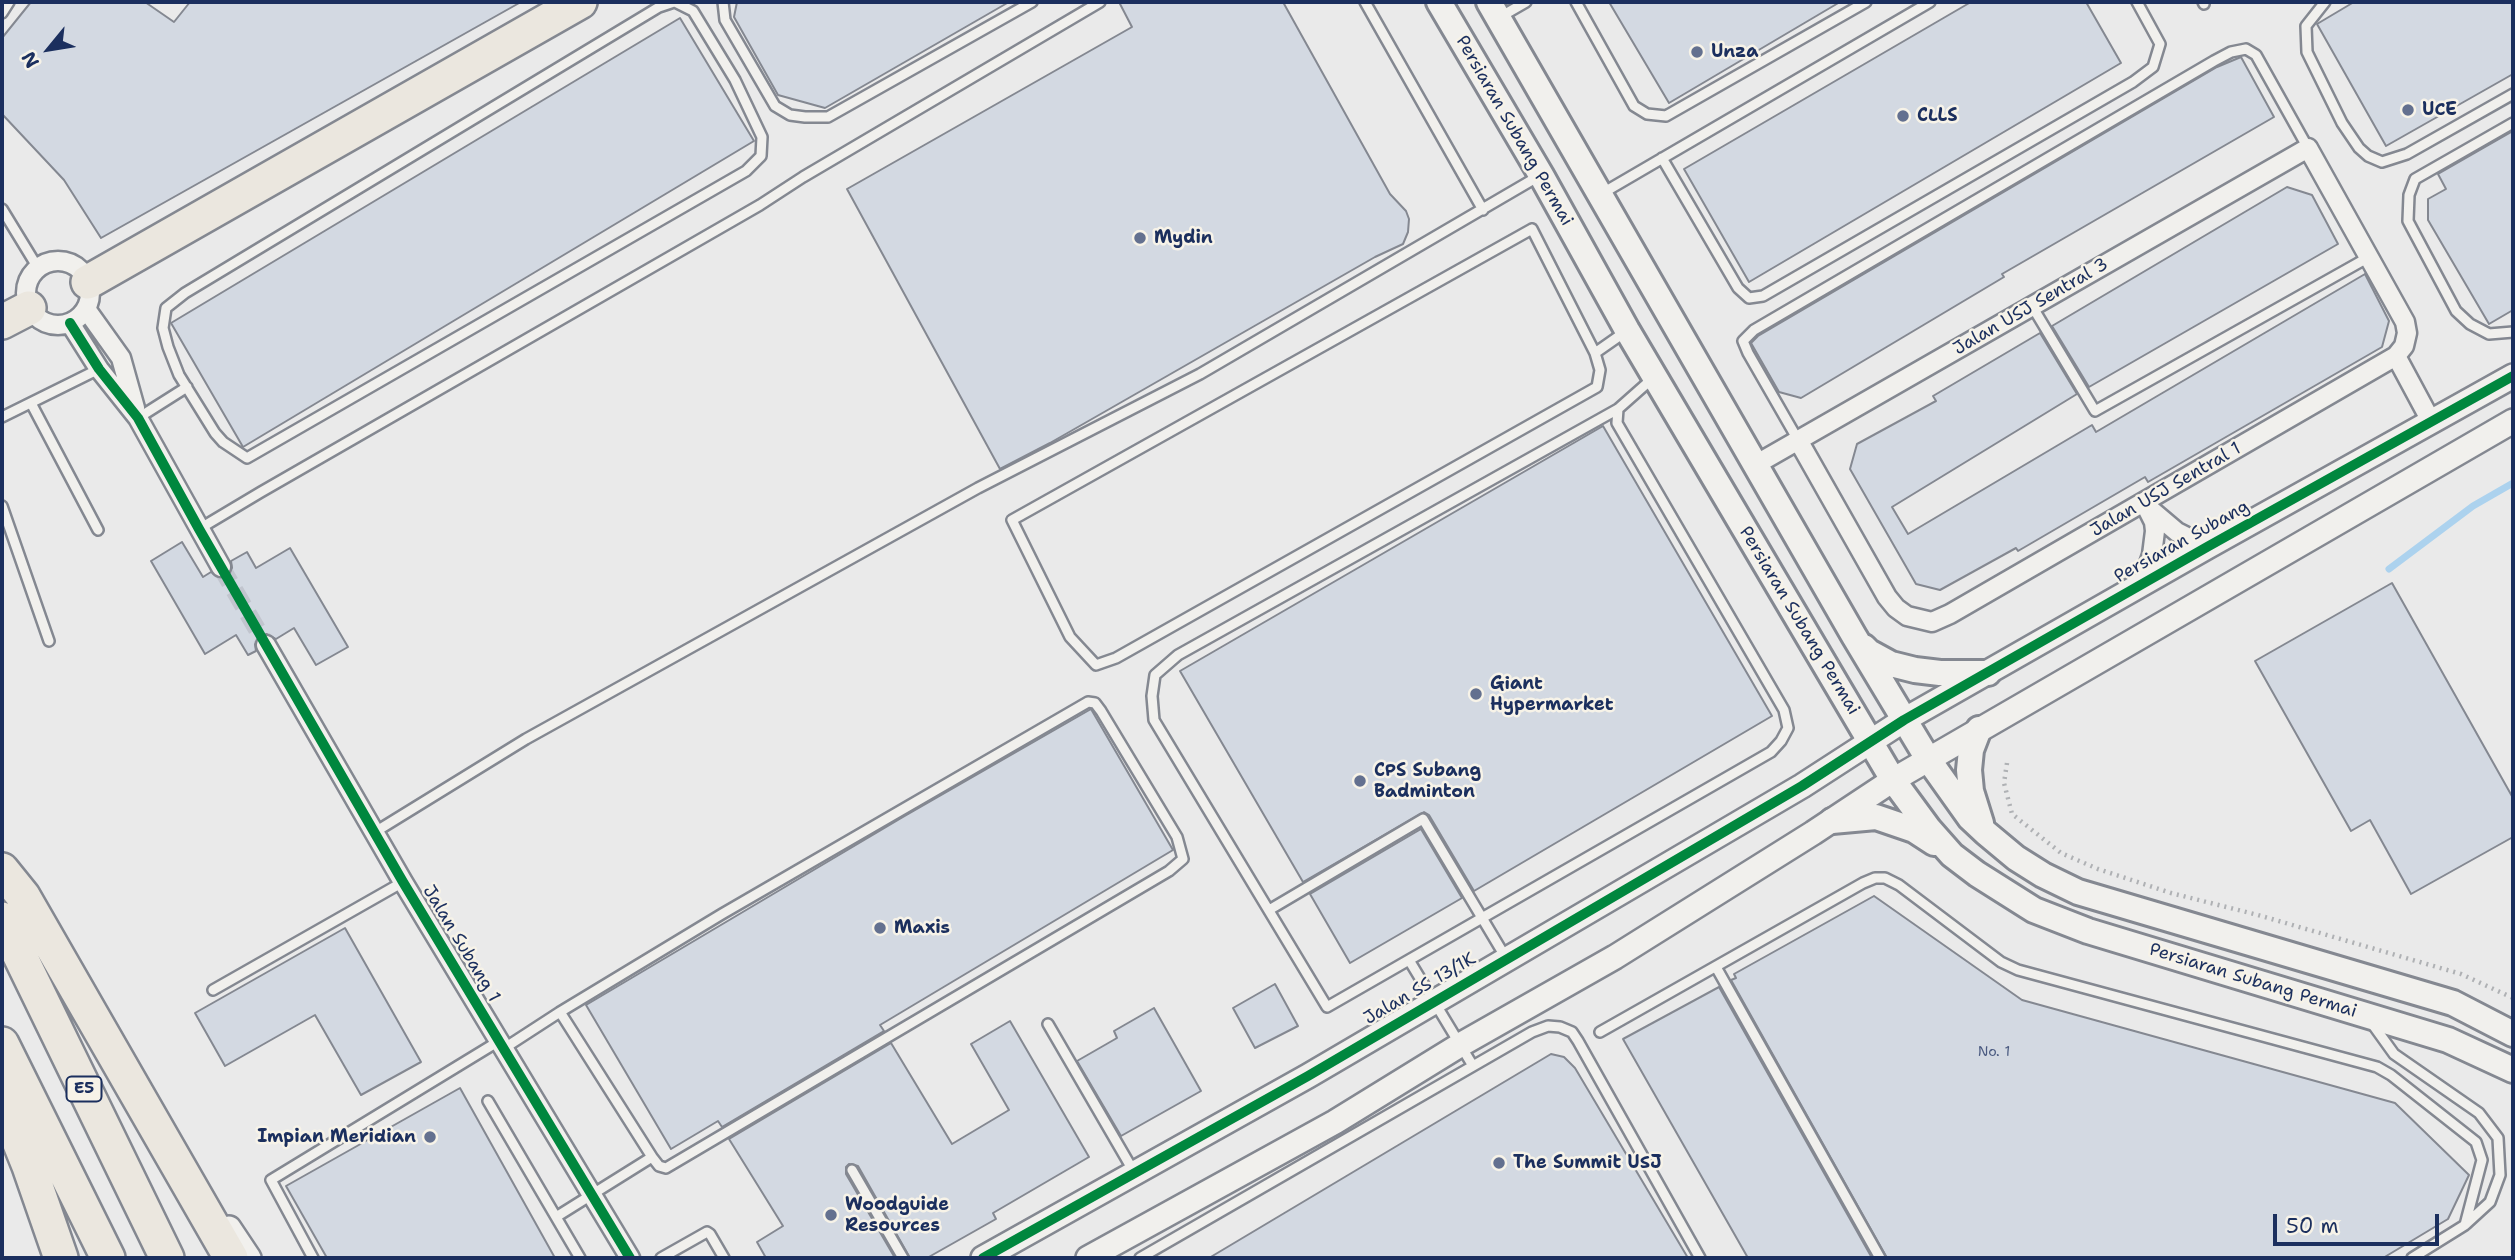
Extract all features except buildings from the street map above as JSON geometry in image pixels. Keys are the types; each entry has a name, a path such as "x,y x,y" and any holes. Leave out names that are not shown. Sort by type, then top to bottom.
{"highway":[{"path":"87,295 580,2"},
{"path":"2,870 23,896 231,1258"},
{"name":"E5","path":"2,919 167,1258"},
{"path":"2,1044 108,1258"},
{"path":"2,1099 61,1258"}],"main road":[{"name":"Persiaran Subang Permai","path":"1439,2 1541,175 1627,330 1893,780 1952,855 2034,910 2088,930 2448,1040 2513,1070"},
{"name":"Persiaran Subang Permai","path":"1494,10 1904,720 1949,791 1986,833 2016,858 2078,892 2453,1003 2513,1034"},
{"path":"1854,636 1869,652 1891,664 1940,673 1988,673"},
{"path":"1979,729 1969,769 1976,811 1986,833"},
{"path":"1832,821 1876,817 1914,830 1952,855"}],"street":[{"path":"2308,148 2405,322 2407,333 2404,346 2396,356 2432,423"},
{"name":"Jalan USJ Sentral 3","path":"1755,465 2308,148"},
{"path":"70,323 51,324 16,315 26,299 27,282 45,263 62,261 78,268 87,295 121,358 138,418"},
{"path":"70,323 87,295"},
{"path":"70,323 99,369 138,418 221,567"},
{"name":"Jalan USJ Sentral 1","path":"1798,440 1887,597 1896,608 1919,620 1932,622 2396,356"},
{"name":"Persiaran Subang","path":"1871,742 1904,720 2142,584 2513,376"},
{"path":"1088,1258 1335,1122 1460,1045 1615,957 1928,759 2513,421"},
{"path":"2144,502 2157,518 2207,547"},
{"path":"2142,584 2152,555 2155,531 2154,522 2144,502"},
{"name":"Jalan Subang 1","path":"266,645 403,882 630,1258"},
{"name":"Jalan SS 13/1K","path":"984,1258 1308,1076 1802,786 1871,742"},
{"path":"169,1147 249,1258"}],"lane":[{"path":"2,13 9,2"},
{"path":"675,2 693,11 735,80 762,137 761,156 746,171 247,458 234,451 215,433 187,387 167,347 163,328 166,308 176,300 647,14 675,2"},
{"path":"723,2 725,20 775,106 790,115 828,117 1032,2"},
{"path":"200,529 760,205 1100,2"},
{"path":"1365,2 1483,210"},
{"path":"1494,10 1526,2"},
{"path":"1576,2 1634,106 1647,114 1666,117 1866,2"},
{"path":"1600,195 1930,2"},
{"path":"1662,158 1738,288 1749,298 1763,296 2133,82 2152,67 2160,44 2137,2"},
{"path":"2325,2 2306,26 2307,52 2342,122 2359,148 2368,156 2382,162 2407,154 2513,94"},
{"path":"1798,440 1754,366 1743,341 1754,330 2214,61 2231,52 2246,49 2256,55 2308,148"},
{"path":"2513,123 2415,179 2409,195 2408,221 2456,311 2470,324 2489,334 2513,332"},
{"path":"375,832 526,739 978,488 1200,374 1541,175"},
{"path":"2,209 38,268"},
{"path":"1532,229 1595,353 1600,370 1597,387 1116,658 1096,665 1070,638 1012,520 1532,229"},
{"path":"2032,306 2095,411 2369,257"},
{"path":"1595,353 1627,330"},
{"path":"2,416 99,369"},
{"path":"1618,409 1618,423 1784,710 1788,728 1771,752 1326,1007 1154,719 1154,675 1178,655 1618,409 1654,376"},
{"path":"138,418 187,387"},
{"path":"31,402 98,530"},
{"path":"2,506 49,641"},
{"path":"313,1258 271,1180 1088,702 1095,703 1101,710 1177,837 1183,859 1169,871 997,974 666,1168 659,1166 652,1157 560,1012"},
{"path":"1269,910 1423,818 1506,958"},
{"path":"1600,1032 1863,883 1875,878 1885,878 1899,885 2001,962 2018,970 2378,1067 2476,1142 2480,1149 2482,1160 2465,1225"},
{"path":"213,990 403,882"},
{"path":"1409,960 1472,1066"},
{"path":"1716,967 1880,1258"},
{"path":"2367,1016 2394,1054 2479,1112 2498,1138 2500,1175 2490,1202 2465,1225 2412,1258"},
{"path":"1048,1024 1135,1173"},
{"path":"1140,1258 1472,1066 1532,1032 1548,1026 1572,1032 1700,1258"},
{"path":"488,1101 580,1258"},
{"path":"556,1217 652,1157"},
{"path":"852,1170 903,1258"},
{"path":"661,1258 704,1232 710,1234 724,1258"}],"path":[{"path":"2007,764 2004,783 2012,814 2061,853 2098,869 2171,893 2460,974 2513,998"}],"waterway":[{"path":"2389,569 2473,506 2513,483"}],"tunnel":[{"path":"221,567 266,645"}],"cycle path":[{"path":"70,323 99,369 138,418 403,882 630,1258"},
{"path":"983,1258 1308,1076 1802,786 1904,720 2513,376"}],"place":[{"name":"Unza","path":"1697,52"},
{"name":"UCE","path":"2408,110"},
{"name":"CLLS","path":"1903,116"},
{"name":"Mydin","path":"1140,238"},
{"name":"Giant Hypermarket","path":"1476,694"},
{"name":"CPS Subang Badminton","path":"1360,781"},
{"name":"Maxis","path":"880,928"},
{"name":"Impian Meridian","path":"430,1137"},
{"name":"The Summit USJ","path":"1499,1163"},
{"name":"Woodguide Resources","path":"831,1215"}]}
